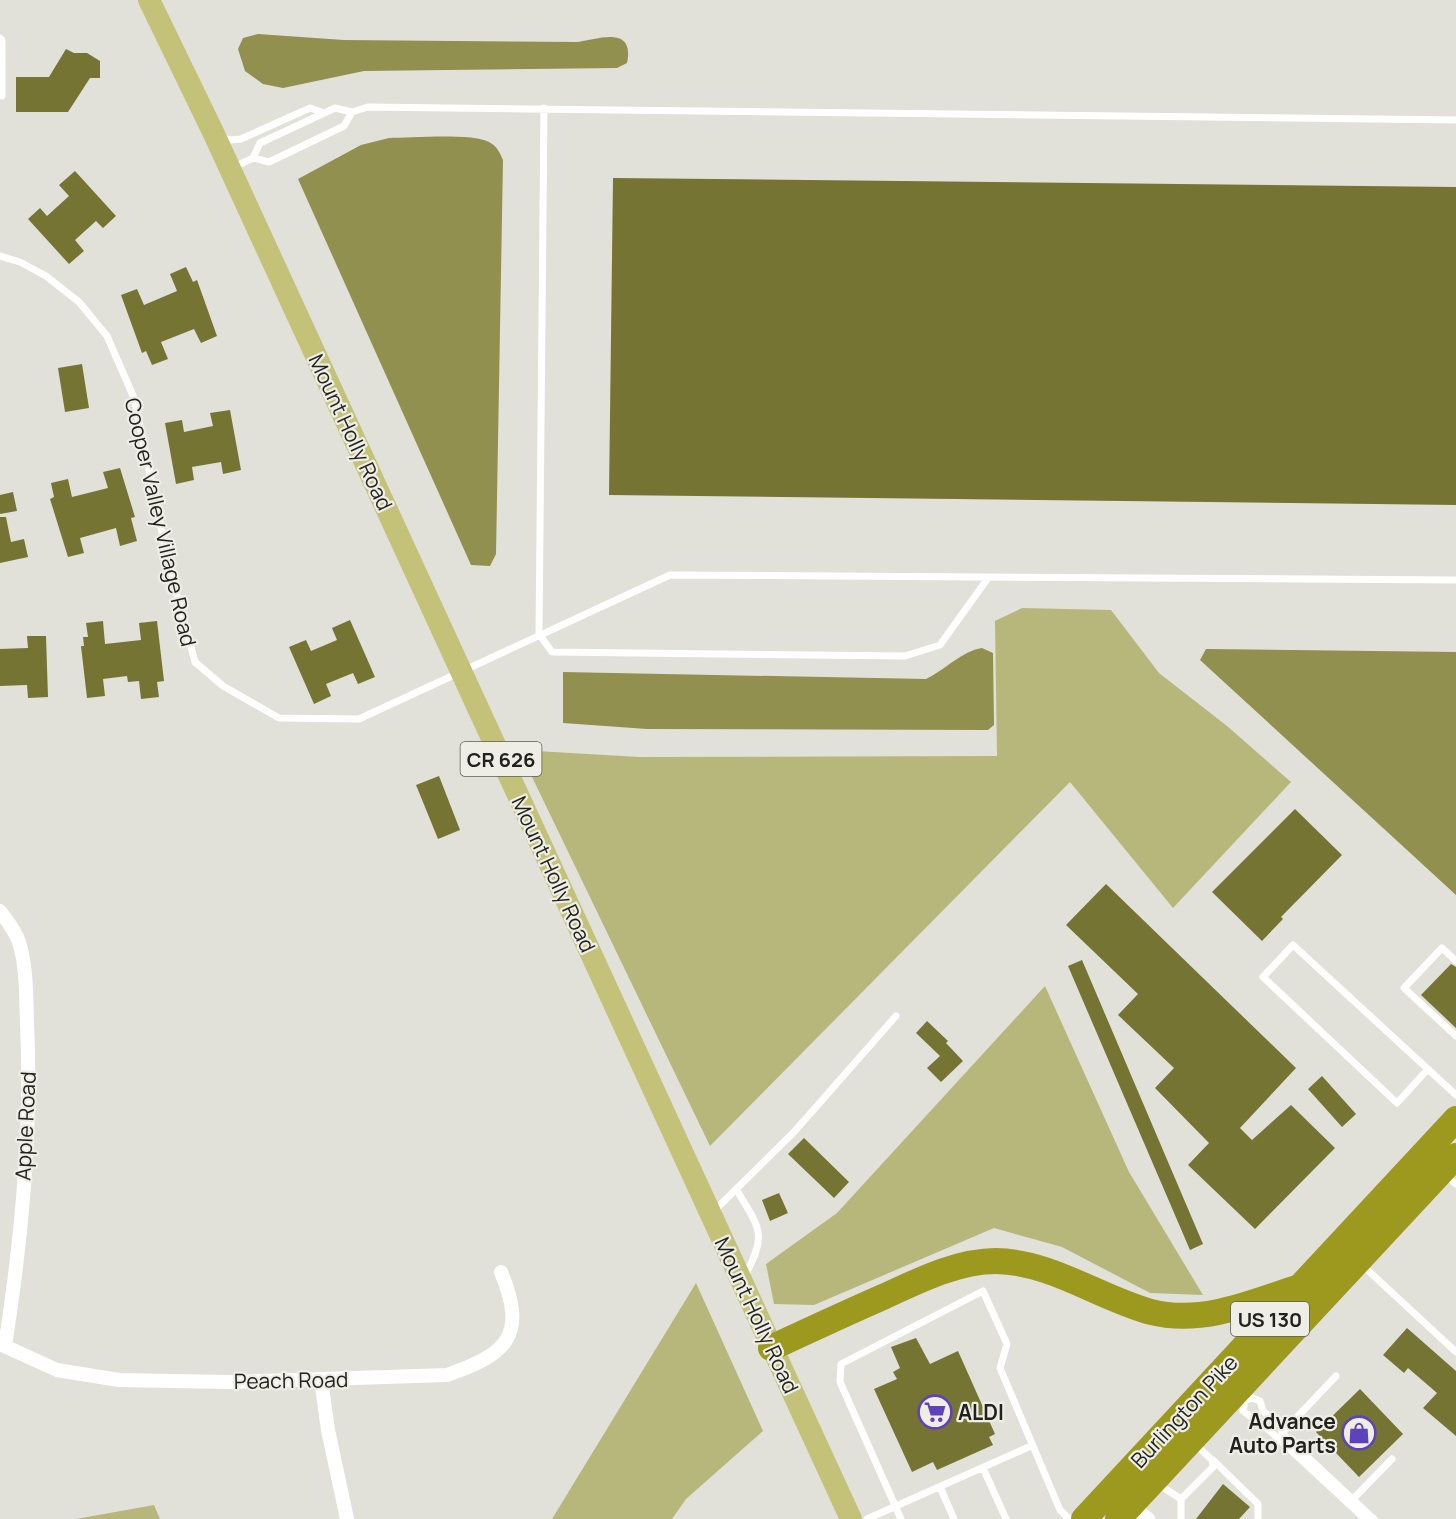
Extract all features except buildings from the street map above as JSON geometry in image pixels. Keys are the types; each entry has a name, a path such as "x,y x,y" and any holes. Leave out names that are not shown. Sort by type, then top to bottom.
{"highway":[{"name":"Burlington Pike","path":"1084,1519 1456,1119"},
{"name":"Burlington Pike","path":"1132,1514 1154,1480 1191,1441 1241,1396 1358,1261 1451,1171"},
{"path":"771,1348 945,1271 995,1261 1020,1264 1046,1272 1153,1312 1183,1316 1214,1314 1302,1286"}],"main road":[{"name":"Mount Holly Road","path":"149,0 230,169 851,1519"}],"street":[{"name":"Apple Road","path":"0,911 18,940 23,958 28,1039 27,1121 17,1248 2,1345"},
{"name":"Peach Road","path":"2,1345 57,1370 98,1378 163,1382 321,1380 447,1375 480,1363 494,1354 512,1331 513,1305 501,1272"},
{"path":"321,1380 328,1430 347,1519"}],"lane":[{"path":"0,38 2,40 2,96"},
{"path":"230,169 253,158 260,143 335,108 352,112 368,107 544,108 1456,120"},
{"path":"214,135 230,140 241,139 310,108 324,113"},
{"path":"544,108 539,634 552,652 905,656 940,645 988,578"},
{"path":"253,158 269,162 344,126 352,112"},
{"name":"Cooper Valley Village Road","path":"0,256 20,262 46,276 79,302 107,336 124,370 134,398 180,614 195,662 223,687 279,718 359,719 670,575 1456,580"},
{"path":"1428,1069 1397,1103 1263,977 1293,945 1428,1069 1456,1095"},
{"path":"1456,961 1442,948 1404,988 1456,1036"},
{"path":"710,1215 794,1132 896,1016"},
{"path":"736,1189 756,1222 760,1237 756,1255 741,1282"},
{"path":"1358,1261 1456,1352"},
{"path":"902,1519 840,1382 841,1364 982,1291 1007,1344 1000,1368 1031,1446 1060,1510 1069,1519"},
{"path":"1282,1433 1336,1376"},
{"path":"1365,1519 1270,1431 1243,1410 1241,1396 1260,1401 1263,1411 1281,1426 1282,1433 1374,1519"},
{"path":"1191,1441 1258,1504 1260,1519"},
{"path":"867,1519 1031,1446"},
{"path":"1353,1499 1392,1459"},
{"path":"1181,1519 1181,1499 1213,1467 1212,1460"},
{"path":"983,1468 1006,1519"},
{"path":"1154,1480 1181,1499"},
{"path":"940,1487 954,1519"}],"green space":[{"path":"1022,608 1111,610 1159,673 1227,726 1291,782 1173,908 1070,782 710,1146 519,750 639,757 997,756 995,621"},
{"path":"1045,986 1129,1172 1203,1295 1150,1293 1062,1247 994,1228 814,1305 774,1304 766,1264 837,1213"},
{"path":"696,1283 763,1431 686,1499 672,1519 552,1519"},
{"path":"154,1505 160,1519 76,1519"}],"shaded area":[{"path":"258,34 344,40 578,42 614,37 626,44 628,51 627,63 617,68 364,71 283,88 263,84 245,71 238,49 243,38"},
{"path":"389,138 480,139 494,146 503,160 496,554 490,566 471,565 298,179 361,145"},
{"path":"982,648 993,653 994,725 988,730 647,729 563,723 563,672 926,679 967,653"},
{"path":"1206,649 1456,652 1456,895 1200,660"}],"place":[{"name":"ALDI","path":"935,1412"},
{"name":"Advance Auto Parts","path":"1359,1433"}]}
